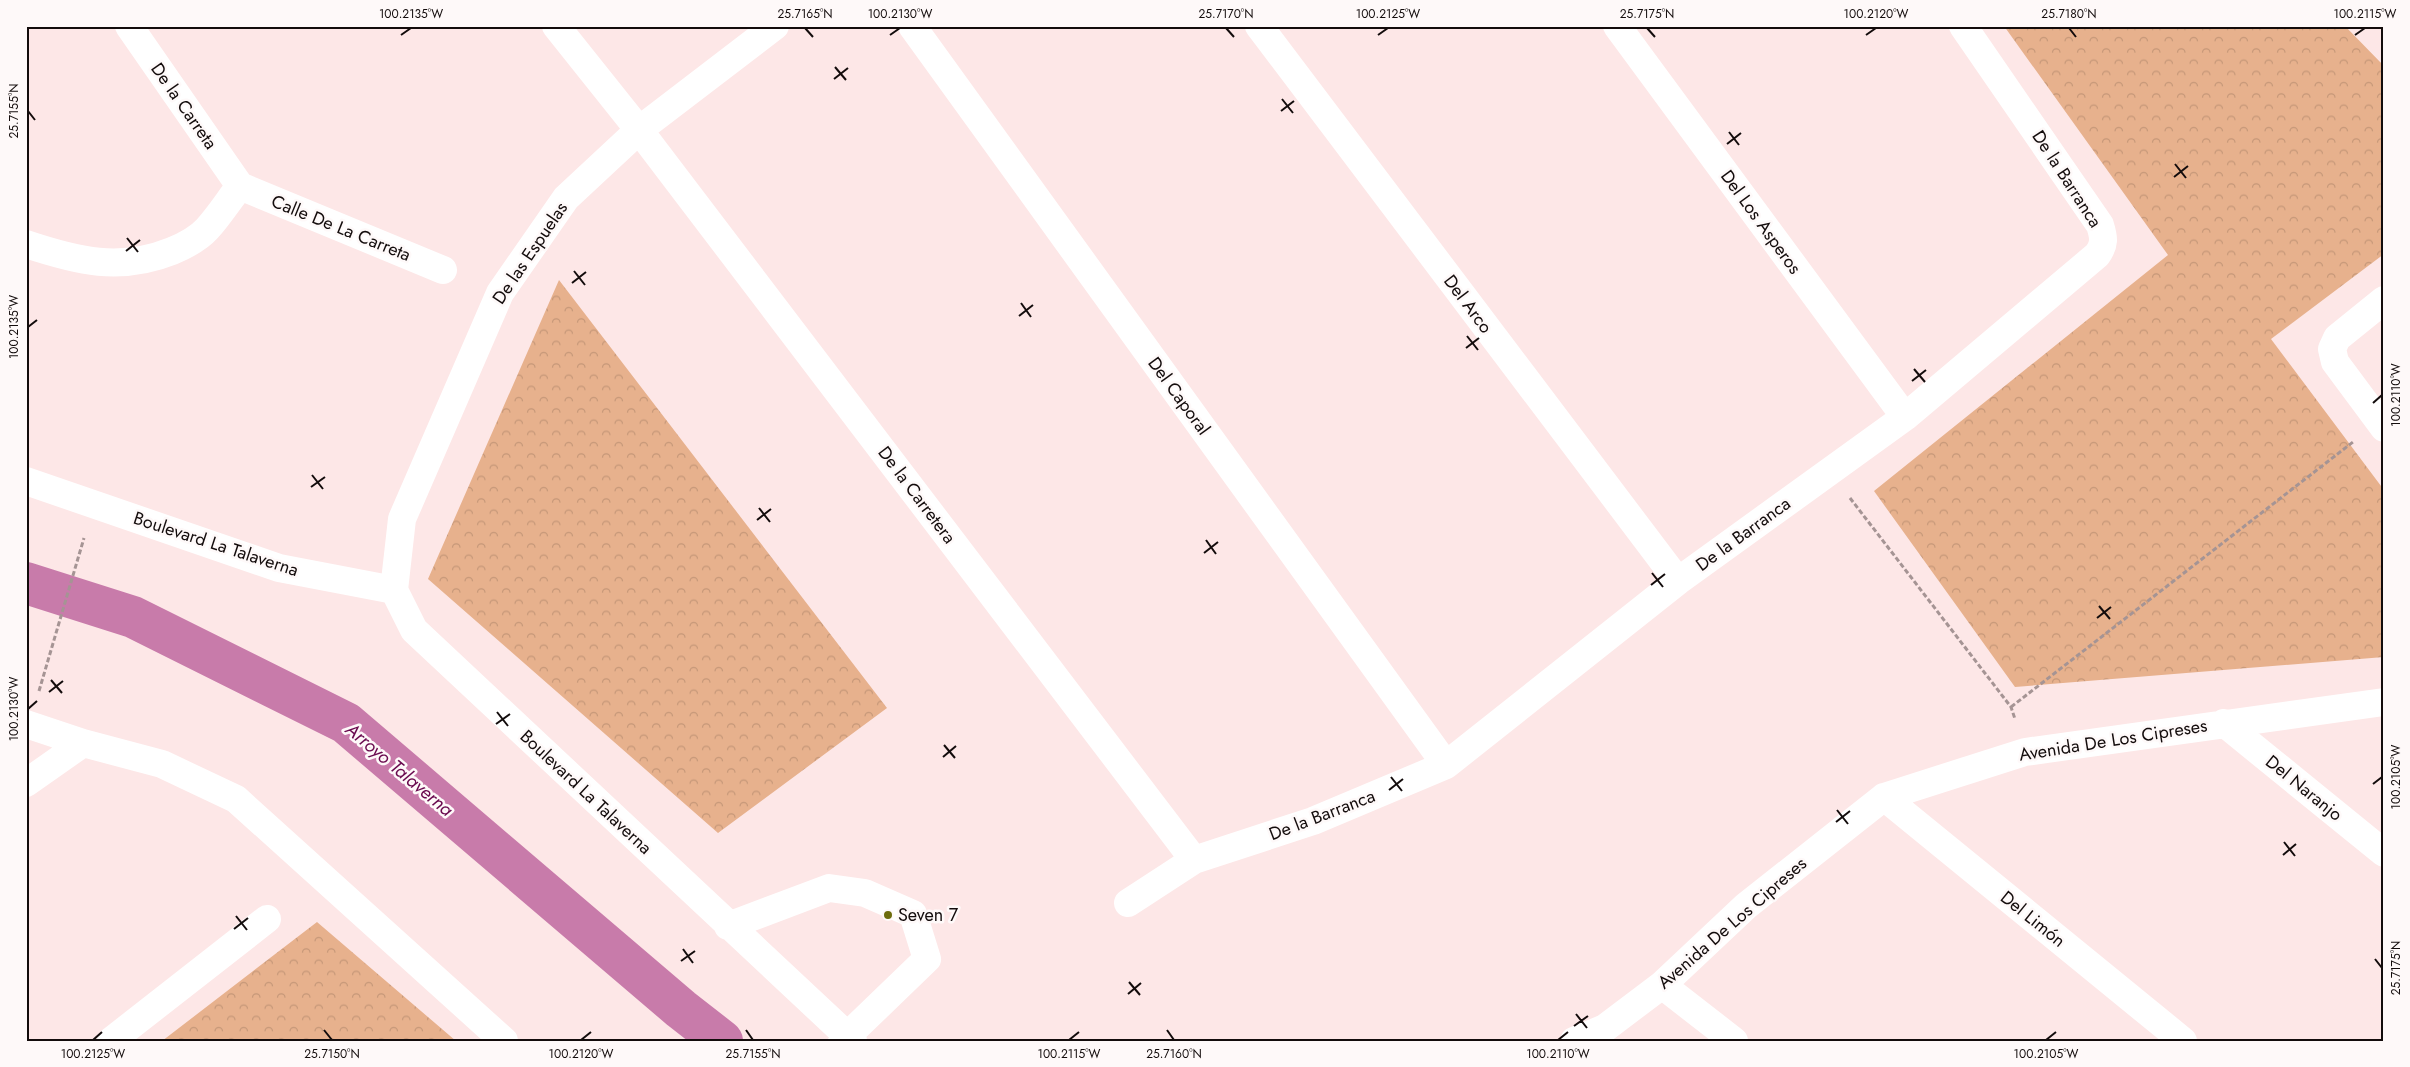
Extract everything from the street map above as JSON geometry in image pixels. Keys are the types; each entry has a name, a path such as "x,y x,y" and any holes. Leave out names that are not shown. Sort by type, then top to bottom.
{"street":[{"name":"De la Carreta","path":"129,26 240,186"},
{"path":"556,26 639,130"},
{"name":"De las Espuelas","path":"394,590 402,519 500,293 566,198 639,130 775,26"},
{"name":"Del Caporal","path":"912,26 1446,765"},
{"name":"Del Arco","path":"1259,26 1678,581"},
{"name":"Del Los Asperos","path":"1618,26 1905,417"},
{"name":"De la Barranca","path":"1128,903 1194,860 1313,821 1446,765 1678,581 1905,417 2097,255 2103,247 2104,238 2100,225 1963,26"},
{"name":"De la Carretera","path":"639,130 1194,860"},
{"path":"26,244 68,258 112,263 149,260 186,245 207,230 240,186"},
{"name":"Calle De La Carreta","path":"240,186 443,270"},
{"path":"2381,425 2335,362 2332,349 2337,338 2384,300"},
{"name":"Boulevard La Talaverna","path":"26,481 279,568 394,590 414,630 847,1039"},
{"name":"Avenida De Los Cipreses","path":"1574,1041 1605,1028 1662,984 1746,906 1884,796 2025,752 2384,702"},
{"name":"Del Naranjo","path":"2224,723 2384,853"},
{"path":"28,724 84,743 162,764 236,799 504,1041"},
{"path":"26,783 84,743"},
{"name":"Del Limón","path":"1884,796 2183,1041"},
{"path":"728,926 829,888 865,893 913,914 927,959 847,1039"},
{"path":"111,1041 267,919"},
{"path":"1662,984 1734,1041"}],"path":[{"path":"2012,707 2381,425"},
{"path":"1830,472 2012,707 2025,752"},
{"path":"28,724 94,504"}],"green space":[{"path":"2004,26 2345,26 2384,66 2384,254 2271,339 2384,490 2384,657 2015,687 1874,491 2168,255"},
{"path":"559,280 887,708 718,833 428,579"},
{"path":"317,922 456,1041 162,1041"}],"waterway":[{"name":"Arroyo Talaverna","path":"26,583 133,617 346,723 681,1009 722,1041"}],"place":[{"name":"Seven 7","path":"888,915"}]}
